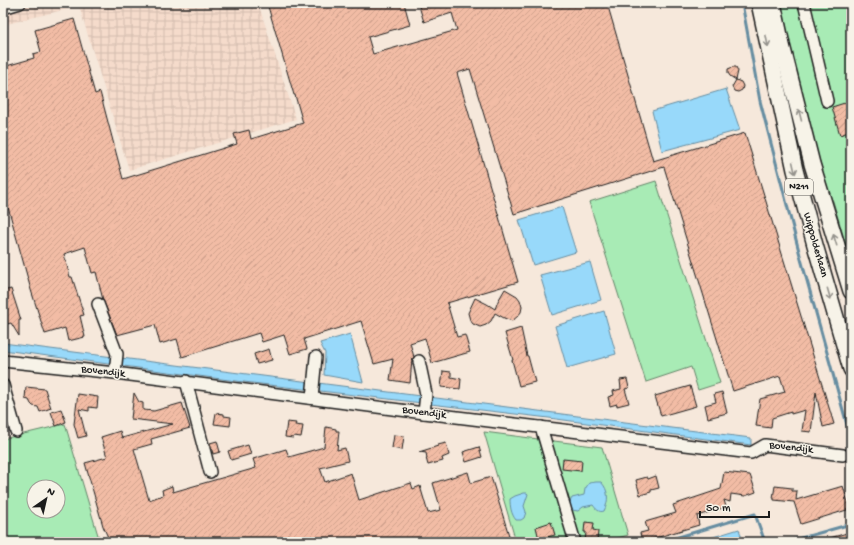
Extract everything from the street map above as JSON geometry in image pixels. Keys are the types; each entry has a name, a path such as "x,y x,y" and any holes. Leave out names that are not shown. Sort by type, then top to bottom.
{"main road":[{"name":"Wippolderlaan","path":"759,3 795,170 851,369"},
{"name":"Wippolderlaan","path":"773,3 812,164 851,291"}],"street":[{"path":"3,8 20,3"},
{"path":"804,3 827,101"},
{"path":"98,304 117,354 116,370"},
{"path":"312,396 316,356"},
{"name":"Bovendijk","path":"3,361 56,367 116,370 186,382 424,410 541,427 751,453 765,445 843,454"},
{"path":"418,361 426,394 424,410"},
{"path":"186,382 210,472"},
{"path":"3,385 16,431"},
{"path":"541,427 575,542"}],"shaded area":[{"path":"3,3 258,3 296,119 129,170 79,6 3,25"}],"green space":[{"path":"779,3 851,3 851,262 833,201 827,191 801,99"},
{"path":"656,181 720,383 698,390 691,367 646,382 589,202"},
{"path":"65,424 100,542 3,542 3,439"},
{"path":"484,432 538,439 569,542 516,542"},
{"path":"546,440 602,447 628,535 605,542 576,542"}],"water":[{"path":"726,89 740,130 662,151 652,111"},
{"path":"562,207 576,252 533,265 519,220"},
{"path":"590,262 601,300 552,315 540,275"},
{"path":"604,311 616,354 567,368 555,326"},
{"path":"350,334 363,382 324,375 325,353 320,343"},
{"path":"3,343 751,438 751,445 549,418 244,382 3,350"},
{"path":"601,482 606,488 607,503 604,511 599,511 593,505 583,507 578,511 572,510 569,506 572,498 584,495 585,489 589,483"},
{"path":"524,493 528,494 524,506 526,512 524,518 521,520 516,520 511,510 510,499"},
{"path":"739,529 743,542 697,542"}],"building":[{"path":"267,3 404,3 410,25 368,37 373,54 457,30 452,13 424,22 418,3 607,3 653,161 745,133 834,424 823,427 816,392 811,432 802,431 805,410 791,414 791,412 772,418 771,428 756,426 760,399 785,392 780,376 733,391 664,167 514,214 470,69 457,73 518,282 447,303 457,337 465,335 470,352 432,363 425,338 410,343 414,357 412,359 410,383 390,380 393,359 374,364 361,321 304,339 307,349 290,354 284,335 262,342 259,333 182,357 177,339 160,344 155,325 117,335 103,300 96,272 92,273 85,247 64,254 70,277 72,277 84,315 80,316 85,337 68,341 65,328 45,334 31,290 3,189 3,67 34,58 33,54 41,52 35,30 74,19 95,94 100,92 123,179 237,144 234,134 249,130 251,139 303,123"},
{"path":"736,67 738,71 736,80 728,73 728,69"},
{"path":"736,80 741,82 743,86 742,90 738,92 734,91 732,87"},
{"path":"851,101 851,131 840,135 832,107"},
{"path":"11,289 21,320 19,320 19,336 11,323 3,325 3,291"},
{"path":"505,289 517,296 520,300 522,307 518,316 512,321 495,313 491,321 486,325 480,327 473,324 468,313 475,298 495,309"},
{"path":"521,328 527,356 535,382 519,386 505,333"},
{"path":"269,349 272,360 257,364 254,354"},
{"path":"443,371 451,372 451,377 461,379 460,389 441,387"},
{"path":"627,379 629,388 625,389 629,403 610,406 608,397 614,395 613,391 621,389 620,380"},
{"path":"690,386 696,406 661,416 655,396"},
{"path":"26,387 45,389 51,408 40,412 38,407 33,406 29,400 25,399"},
{"path":"722,392 727,413 708,418 705,405 716,402 714,394"},
{"path":"134,393 139,402 143,403 143,410 154,411 182,403 190,428 151,439 152,444 134,449 149,500 163,495 162,490 172,486 173,492 256,468 253,459 286,449 289,457 324,447 326,427 339,431 337,450 345,448 348,461 320,468 325,482 351,473 359,500 411,483 413,489 420,486 428,513 441,510 433,483 468,472 471,483 491,477 511,542 110,542 103,526 85,463 107,457 101,437 120,431 122,438 173,424 131,419"},
{"path":"78,394 98,397 97,408 89,407 89,411 79,409 86,436 78,438 74,424"},
{"path":"61,409 66,422 56,426 51,412"},
{"path":"216,413 231,417 230,426 214,424"},
{"path":"287,422 296,423 295,425 303,426 301,437 285,437"},
{"path":"394,435 404,436 402,450 392,448"},
{"path":"217,441 220,452 213,454 210,443"},
{"path":"446,443 449,455 442,458 443,461 428,465 426,453 419,452 438,445"},
{"path":"248,445 251,454 231,460 228,451"},
{"path":"479,447 482,457 466,462 463,452"},
{"path":"563,459 582,461 581,471 562,469"},
{"path":"724,472 750,475 756,492 745,496 731,494 730,502 724,500 726,507 697,516 699,525 642,542 640,533 648,531 645,522 676,513 673,505 721,489"},
{"path":"656,476 659,488 640,495 636,480 647,477 648,479"},
{"path":"775,486 792,488 792,491 797,491 796,500 843,486 850,509 801,524 794,502 774,500"},
{"path":"551,522 555,535 539,539 536,527"},
{"path":"585,522 594,523 593,530 598,531 597,542 585,542"},
{"path":"847,533 850,542 823,542 823,540"}],"waterway":[{"path":"742,3 760,101 801,259 851,439"},
{"path":"662,542 755,514 765,542"},
{"path":"787,542 851,524"}]}
